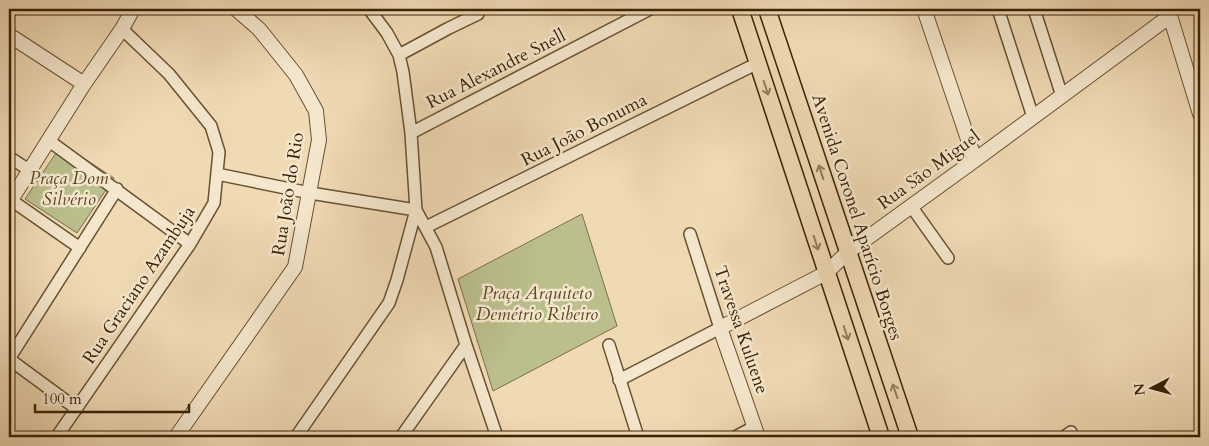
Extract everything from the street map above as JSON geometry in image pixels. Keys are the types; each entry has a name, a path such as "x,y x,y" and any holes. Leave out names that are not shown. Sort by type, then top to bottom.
{"main road":[{"path":"740,9 881,437"},
{"name":"Avenida Coronel Aparício Borges","path":"767,9 910,437"}],"street":[{"path":"80,248 10,201 84,84 122,29 133,9"},
{"name":"Rua João do Rio","path":"176,437 295,268 319,140 316,111 296,74 259,29 236,9"},
{"path":"296,437 389,303 416,210 411,133 403,72 399,55 387,33 369,9"},
{"name":"Rua Alexandre Snell","path":"411,133 650,9"},
{"path":"924,9 975,160"},
{"path":"998,9 1033,117"},
{"path":"1034,9 1062,96"},
{"path":"1169,12 1200,114"},
{"name":"Rua São Miguel","path":"619,380 826,273 848,252 1062,96 1169,12"},
{"path":"399,55 478,14"},
{"name":"Rua Graciano Azambuja","path":"58,435 190,244 214,203 219,152 212,126 169,74 122,29"},
{"path":"9,35 84,84"},
{"name":"Rua João Bonuma","path":"426,228 758,63"},
{"path":"48,140 190,244"},
{"path":"9,157 29,170"},
{"path":"217,174 416,210"},
{"path":"77,409 9,359 117,189"},
{"path":"911,206 948,258"},
{"path":"416,210 436,247 497,437"},
{"name":"Travessa Kuluene","path":"690,234 756,432"},
{"path":"400,437 466,345"},
{"path":"609,345 638,437"},
{"path":"734,437 756,432"}],"green space":[{"name":"Praça Dom Silvério","path":"62,144 114,178 77,233 25,199"},
{"name":"Praça Arquiteto Demétrio Ribeiro","path":"582,214 617,326 493,391 458,279"}]}
